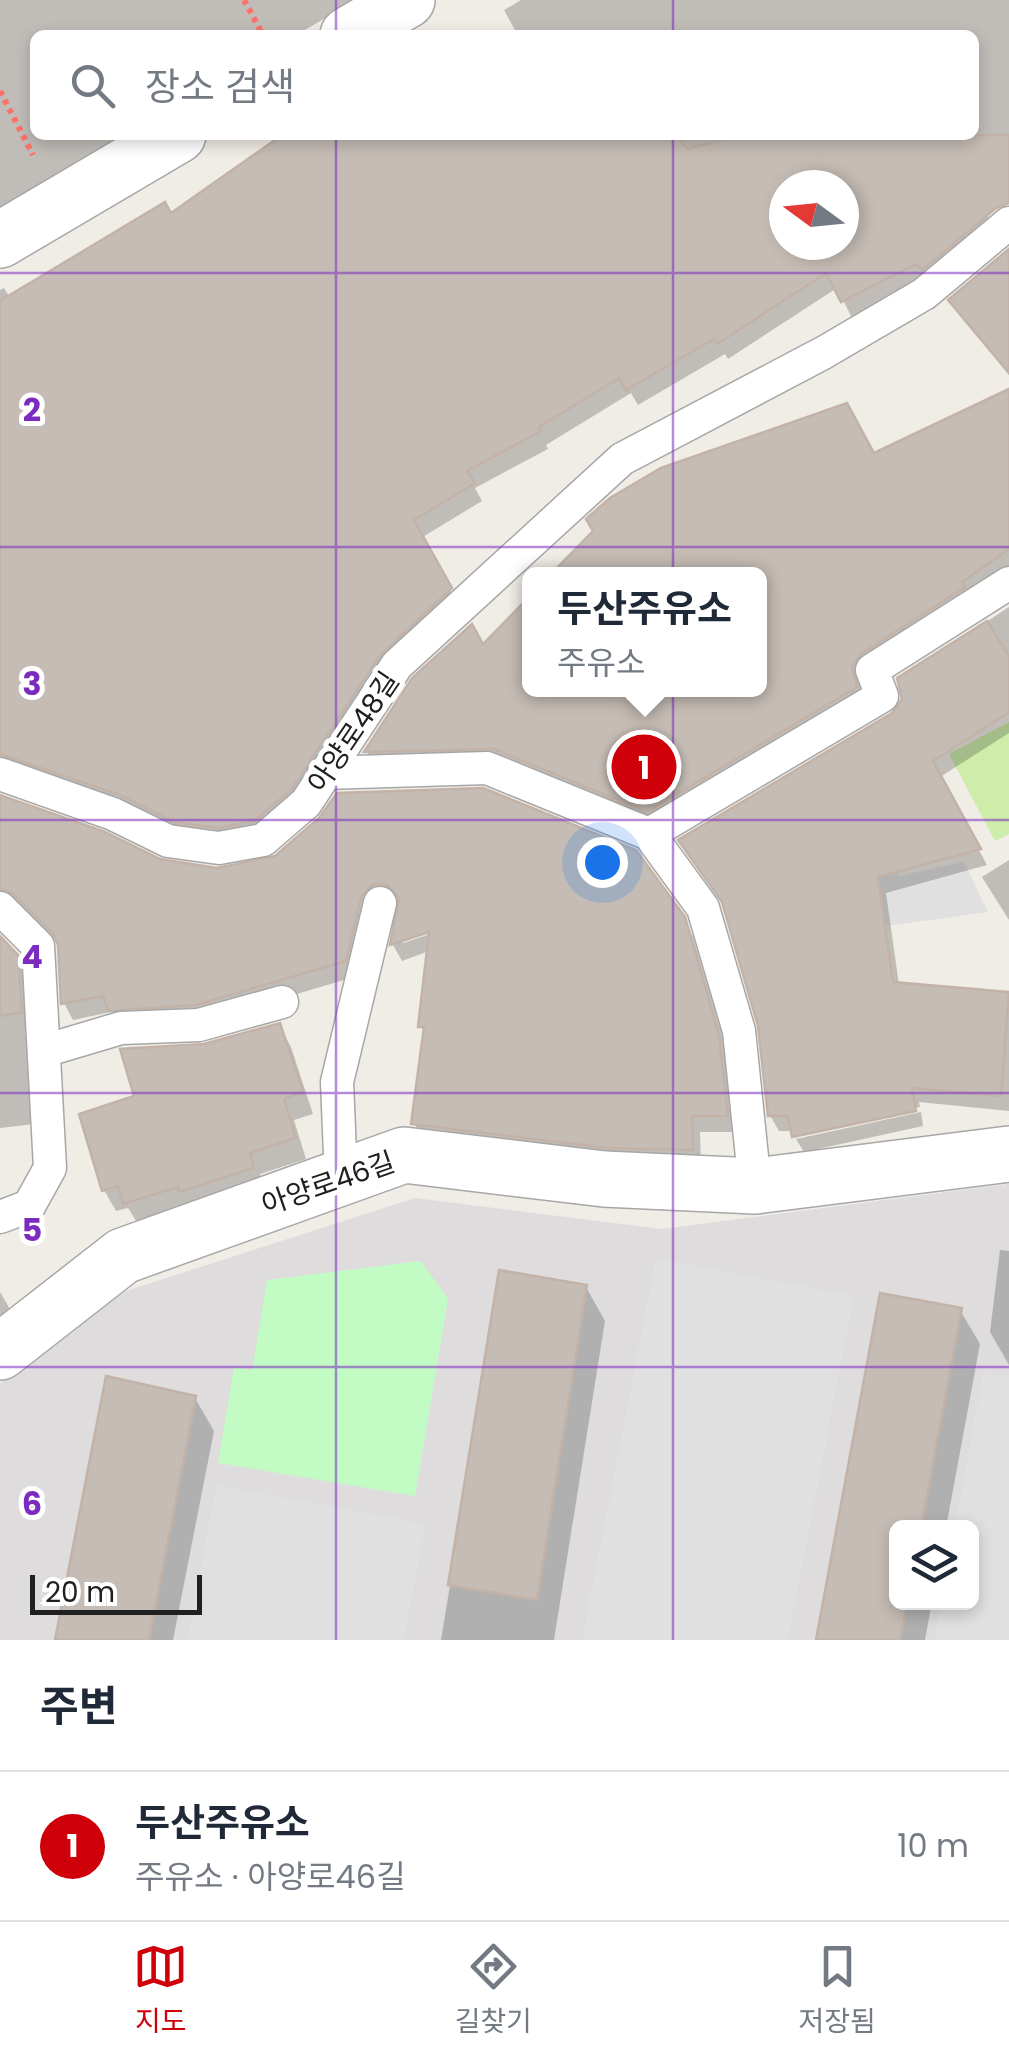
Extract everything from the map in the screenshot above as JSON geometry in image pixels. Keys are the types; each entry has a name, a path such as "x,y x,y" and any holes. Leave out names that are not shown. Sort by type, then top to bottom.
{"street":[{"path":"356,30 407,0"},
{"path":"0,240 170,140"},
{"name":"아양로46길","path":"0,1352 123,1256 404,1155 604,1179 755,1186 1009,1154"}],"lane":[{"name":"아양로48길","path":"0,774 113,814 168,841 220,848 262,840 306,803 397,665 622,459 823,354 924,294 1009,223"},
{"path":"649,834 882,696 872,670 1009,583"},
{"path":"324,773 487,768 649,834 703,908 739,1031 755,1186"},
{"path":"340,1178 337,1082 380,903"},
{"path":"0,908 38,946 50,1168 29,1206 0,1217"},
{"path":"44,1050 121,1028 199,1025 282,1002"}],"path":[{"path":"244,0 260,30"},
{"path":"0,91 58,206"}],"shaded area":[{"path":"964,862 988,912 764,943 893,865 899,876"},
{"path":"1009,1184 1009,1640 0,1640 0,1384 98,1300 415,1198 662,1229"},
{"path":"656,1258 854,1296 788,1640 582,1640"},
{"path":"983,1371 1009,1376 1009,1640 934,1640 940,1610 979,1610 979,1520 956,1520"},
{"path":"216,1485 426,1524 404,1640 187,1640"}],"green space":[{"path":"1009,722 1009,834 995,841 949,754"},
{"path":"421,1261 448,1299 415,1496 218,1463 234,1367 252,1370 267,1280"}],"building":[{"path":"979,135 1009,135 1009,203 996,208 922,270 916,264 841,302 826,273 717,344 714,339 626,390 619,378 539,427 541,431 467,471 475,483 414,520 452,588 381,654 291,790 254,821 219,828 174,822 120,795 0,754 0,301 165,202 171,213 275,140 681,140 687,149 720,140 979,140"},
{"path":"1009,249 1009,373 948,300"},
{"path":"1009,389 1009,549 962,582 965,587 861,654 852,667 857,687 647,812 494,749 364,752 412,678 472,624 483,644 522,604 522,697 767,697 767,567 558,567 593,531 586,519 610,498 661,468 847,403 874,453"},
{"path":"987,621 1009,656 1009,712 933,761 981,849 878,877 893,982 1009,992 1001,1096 912,1088 916,1111 792,1137 788,1116 768,1116 758,1026 722,902 678,840 892,713 902,699 897,678"},
{"path":"483,788 636,850 685,917 719,1035 728,1116 692,1116 693,1150 607,1148 411,1124 424,1027 418,1027 429,932 390,945 399,898 386,884 373,884 361,897 346,961 196,1005 108,1011 103,996 61,1004 58,945 53,933 14,894 0,889 0,795 105,832 160,859 217,868 275,856 319,818 337,793"},
{"path":"0,936 18,955 22,1012 0,1016"},
{"path":"280,1023 303,1092 284,1099 296,1138 250,1153 254,1168 179,1192 178,1187 123,1204 118,1186 102,1191 79,1114 134,1096 120,1049 204,1044"},
{"path":"499,1270 587,1285 537,1600 448,1585"},
{"path":"880,1293 962,1308 922,1520 889,1520 889,1610 906,1610 900,1640 816,1640"},
{"path":"106,1376 196,1396 149,1640 55,1640"}],"place":[{"name":"두산주유소","path":"644,767"}]}
